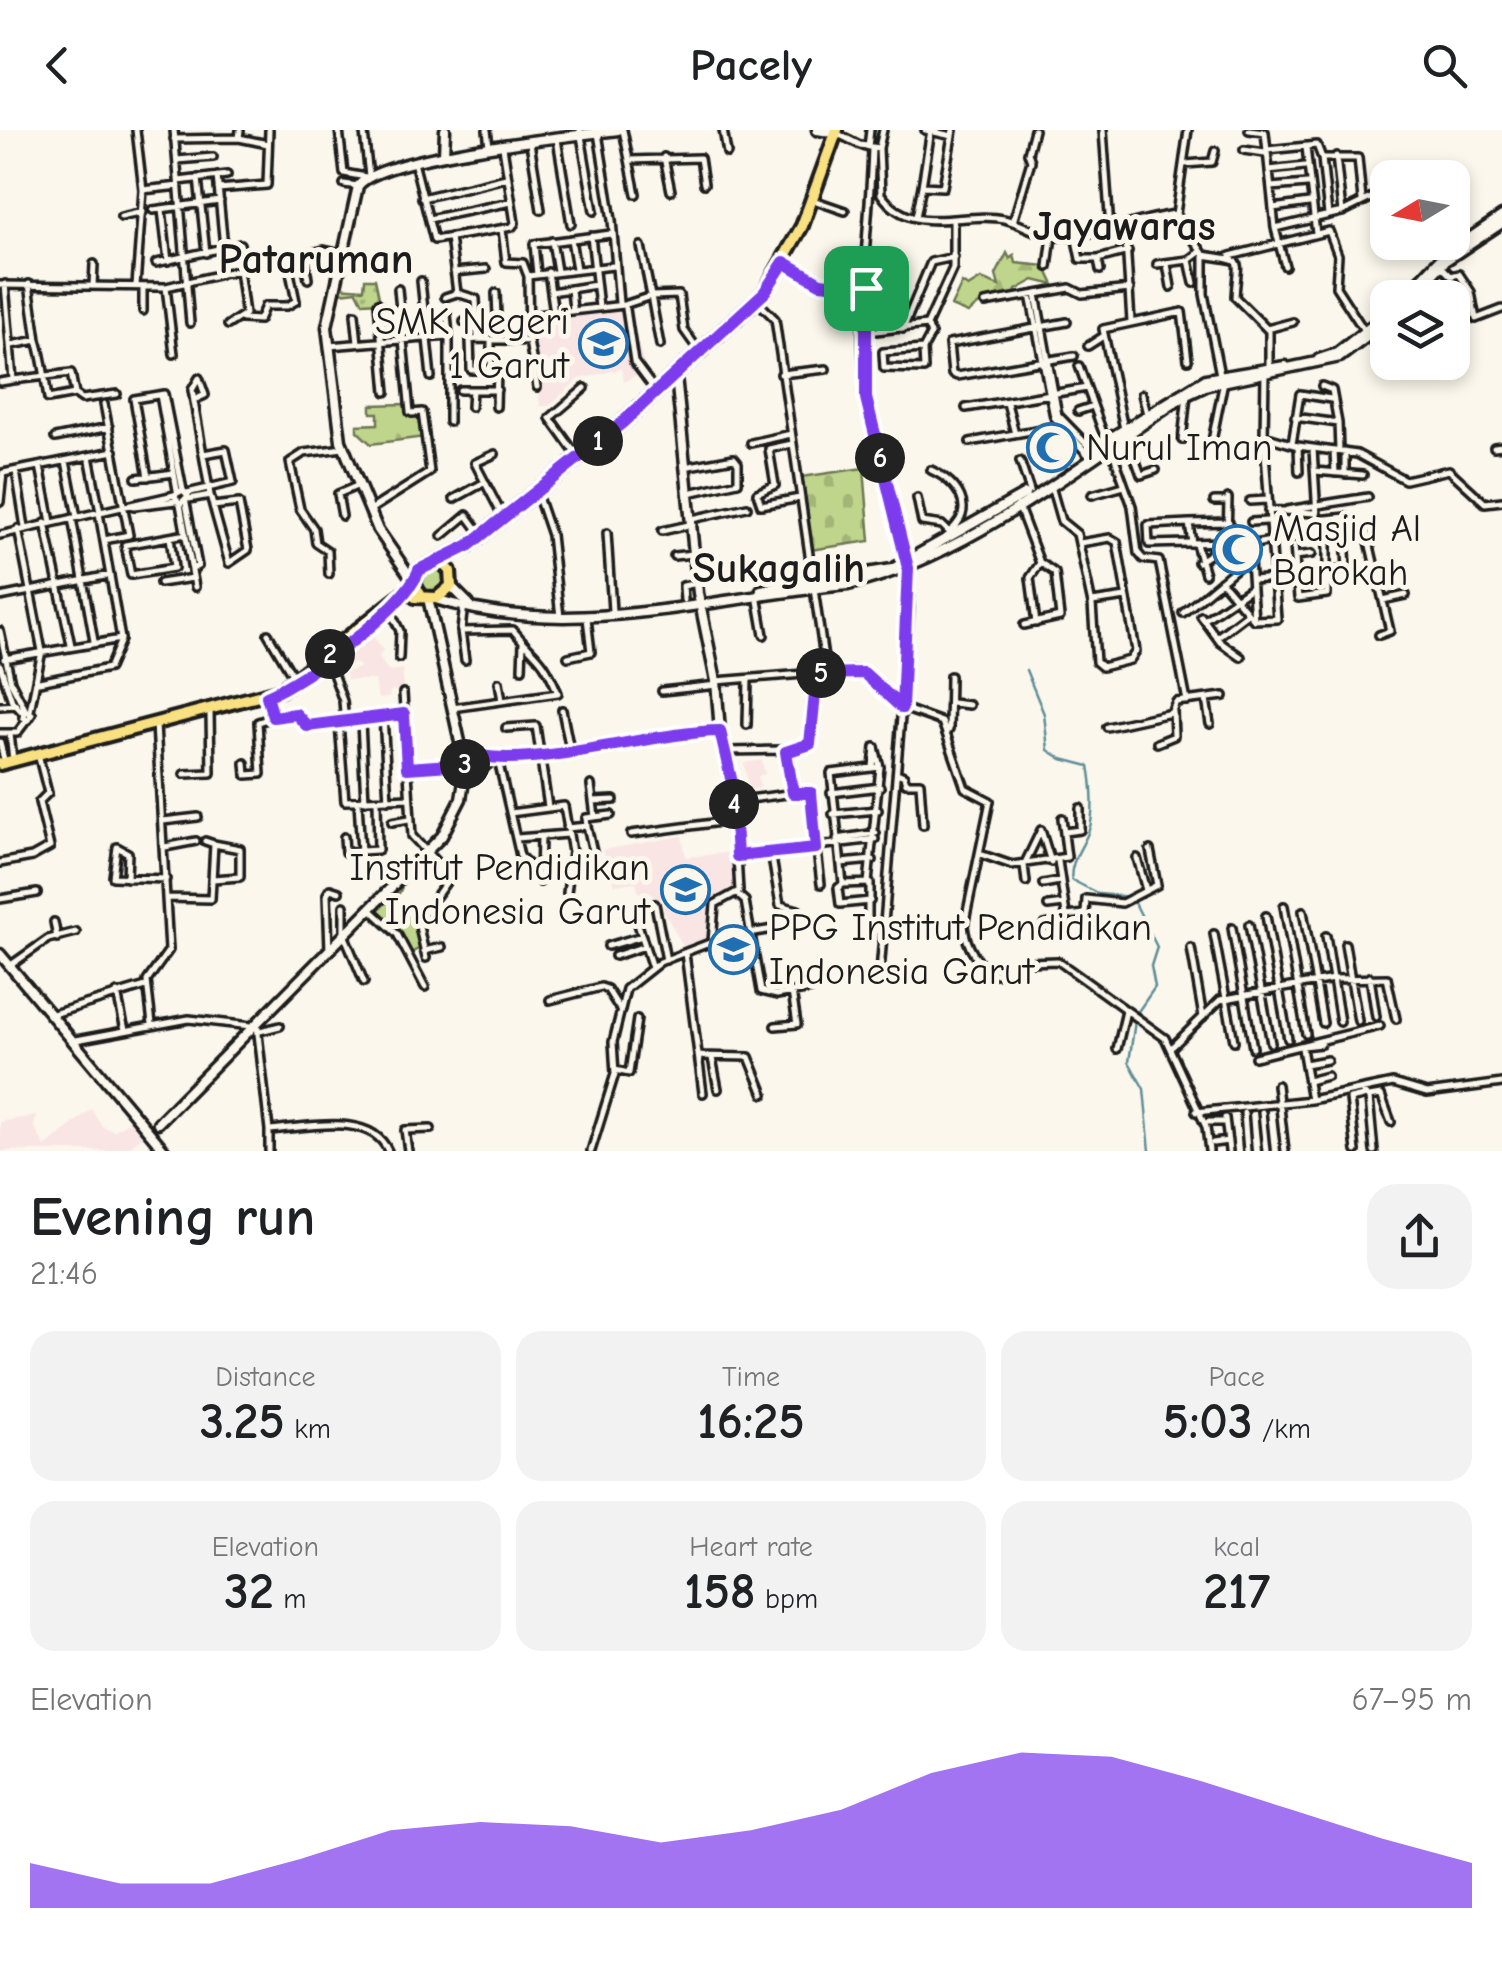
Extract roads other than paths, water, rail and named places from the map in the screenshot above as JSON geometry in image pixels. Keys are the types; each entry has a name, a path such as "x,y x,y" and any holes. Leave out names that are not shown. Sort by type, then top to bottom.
{"main road":[{"path":"444,155 445,130"},
{"path":"144,1125 158,1123 257,1027 442,836 466,782 432,598 414,584 402,566 370,510 343,448 327,327 358,186 368,176 444,155 530,143 552,136 620,130"},
{"path":"402,566 419,570 446,566 676,376 756,300 784,262 813,200 837,132 817,130"},
{"path":"1426,280 1502,220"},
{"path":"1422,280 1442,257 1502,220"},
{"path":"1358,342 1370,328"},
{"path":"1125,431 1147,414 1222,378 1322,364 1370,334"},
{"path":"462,752 494,761 720,731 686,494 685,440 676,376"},
{"path":"908,565 951,534 1017,502 1125,431 1222,378"},
{"path":"560,617 814,585 848,585 908,565 1050,483 1091,453"},
{"path":"446,566 451,586 461,602"},
{"path":"6,762 267,696 327,657 393,605 414,584 419,570"},
{"path":"700,600 757,596 814,585"},
{"path":"432,598 451,586"},
{"path":"393,605 432,598 560,617 587,618 616,612"},
{"path":"466,782 494,761"},
{"path":"0,954 166,1151"},
{"path":"157,1140 158,1123"}],"street":[{"path":"136,130 143,190 143,310"},
{"path":"174,130 190,284 190,323"},
{"path":"218,189 267,184 269,130"},
{"path":"338,130 344,173 368,176 364,133"},
{"path":"487,130 489,149"},
{"path":"620,130 636,194"},
{"path":"723,130 727,152"},
{"path":"870,130 881,194 898,212 916,218 954,222 995,218 1052,236 1110,229 1176,214"},
{"path":"883,130 873,147 866,288 866,398 894,507"},
{"path":"916,218 929,130 952,133 943,187 922,186"},
{"path":"1013,222 1031,162 1028,152 1034,130"},
{"path":"1104,130 1110,229"},
{"path":"1188,130 1176,214 1202,254 1204,294 1222,378 1211,446"},
{"path":"1249,130 1264,131 1275,228 1285,266"},
{"path":"517,131 518,145"},
{"path":"837,132 873,147"},
{"path":"581,133 594,212"},
{"path":"598,133 613,266 634,362 656,392"},
{"path":"174,140 240,134 268,144"},
{"path":"552,136 572,224"},
{"path":"530,143 541,210"},
{"path":"1306,146 1316,234"},
{"path":"1244,150 1267,152 1320,146 1328,215"},
{"path":"414,162 429,219 430,240 450,237 515,225 503,147"},
{"path":"1185,164 1212,162 1215,151"},
{"path":"1336,156 1342,212"},
{"path":"176,160 214,157"},
{"path":"664,157 671,191"},
{"path":"1322,158 1359,158 1362,202"},
{"path":"629,160 700,159 704,184"},
{"path":"1269,170 1307,165"},
{"path":"143,190 227,175"},
{"path":"217,176 224,247"},
{"path":"198,178 206,253"},
{"path":"422,198 507,178"},
{"path":"344,184 358,186"},
{"path":"1270,187 1309,184"},
{"path":"1275,228 1342,212 1370,198"},
{"path":"154,210 220,200"},
{"path":"813,200 845,211"},
{"path":"429,219 511,202"},
{"path":"1273,208 1310,202"},
{"path":"162,209 168,262"},
{"path":"121,217 143,212"},
{"path":"924,349 883,352 884,368 922,370 924,349 931,334 927,325 954,257 954,222"},
{"path":"1125,225 1131,322"},
{"path":"502,228 506,262 523,263 528,276 529,341 537,387"},
{"path":"537,274 533,244 611,234"},
{"path":"1157,264 1190,260 1202,254 1230,256 1278,241 1332,234 1332,247 1338,255 1336,287 1365,332"},
{"path":"1075,235 1082,261 1128,251"},
{"path":"592,236 600,307"},
{"path":"1048,267 1052,236"},
{"path":"450,237 457,293"},
{"path":"571,239 576,270"},
{"path":"552,241 557,272"},
{"path":"156,263 241,244 245,293 242,319"},
{"path":"641,246 660,346"},
{"path":"13,380 2,284 166,287 324,250 342,254"},
{"path":"304,254 308,279"},
{"path":"1230,256 1239,268 1237,303 1267,328"},
{"path":"903,329 931,262 954,257"},
{"path":"228,325 242,319 259,320 265,306 296,301 287,258"},
{"path":"1098,259 1100,270"},
{"path":"1190,260 1194,283"},
{"path":"784,262 820,283 866,288"},
{"path":"93,286 94,264"},
{"path":"1167,264 1172,287"},
{"path":"528,276 613,266"},
{"path":"1441,266 1450,276 1458,274 1465,280 1476,319 1502,308"},
{"path":"454,272 486,269"},
{"path":"548,272 554,313"},
{"path":"421,281 430,377"},
{"path":"29,283 48,399 75,394"},
{"path":"551,292 596,286"},
{"path":"166,287 174,354"},
{"path":"986,303 1070,288 1082,294 1130,289"},
{"path":"570,289 573,310"},
{"path":"370,510 430,472 422,412 411,412 398,290"},
{"path":"445,297 457,293 476,298 478,339"},
{"path":"496,294 496,407"},
{"path":"1033,294 1058,426 1078,440"},
{"path":"528,316 623,307 651,296 679,295 684,330 700,354"},
{"path":"756,300 775,319 826,672"},
{"path":"378,303 386,392"},
{"path":"1156,470 1141,475 1125,431 1104,328 1182,312 1188,360"},
{"path":"355,314 358,344"},
{"path":"446,314 449,422"},
{"path":"464,322 478,321"},
{"path":"1067,322 949,344 946,348 952,374 957,376 1074,356"},
{"path":"1267,328 1293,322"},
{"path":"876,331 927,325"},
{"path":"1222,582 1254,620 1277,620 1264,436 1267,328"},
{"path":"329,346 449,336"},
{"path":"1088,346 1104,336"},
{"path":"12,345 38,340"},
{"path":"529,341 470,340 471,370 533,368"},
{"path":"1080,366 1132,506 1141,558 1159,562 1188,701"},
{"path":"782,374 826,370"},
{"path":"0,382 73,374 75,394 80,398 117,394"},
{"path":"1322,386 1331,388 1344,474"},
{"path":"578,457 550,418 585,388"},
{"path":"966,408 1087,388"},
{"path":"460,390 497,390"},
{"path":"471,407 472,390"},
{"path":"1052,394 1060,418 1091,453"},
{"path":"1142,394 1147,414"},
{"path":"1298,472 1295,417 1300,394 1330,399"},
{"path":"148,477 134,399 165,395 174,473 198,566 192,569"},
{"path":"1182,440 1188,395"},
{"path":"194,400 210,492 228,562 248,550 239,503 214,506"},
{"path":"1007,402 1015,434"},
{"path":"104,404 127,507 128,535 104,540"},
{"path":"1078,410 1092,406"},
{"path":"1295,417 1338,423"},
{"path":"970,442 1058,426"},
{"path":"55,438 109,428"},
{"path":"751,443 791,434"},
{"path":"1264,436 1295,446 1339,452 1405,480 1449,470 1484,503 1502,501"},
{"path":"171,442 195,586"},
{"path":"792,444 769,450 774,486 757,493 761,505 800,498"},
{"path":"329,574 328,551 316,543 314,529 302,512 290,462 304,454 343,448"},
{"path":"1312,449 1318,533 1367,534 1390,630 1379,636"},
{"path":"0,533 210,492 234,479 226,450 203,454"},
{"path":"0,502 1,474 114,451"},
{"path":"1335,473 1339,452"},
{"path":"496,454 475,463 502,517"},
{"path":"39,682 109,668 121,639 89,456"},
{"path":"684,468 734,458 740,476 737,483 686,494"},
{"path":"66,460 94,641"},
{"path":"1020,461 1030,491"},
{"path":"880,972 902,708 908,565 883,462"},
{"path":"40,466 57,586 71,645"},
{"path":"0,733 18,733 39,682 42,651 30,591 16,470"},
{"path":"917,498 922,522 942,525 951,534 962,517 958,487 931,470"},
{"path":"1315,471 1363,476"},
{"path":"136,478 174,473"},
{"path":"454,500 485,482"},
{"path":"1050,483 1061,522 1074,530 1080,543 1092,602 1096,662 1102,667 1115,665 1135,656 1114,538 1080,543"},
{"path":"342,516 339,492 359,484"},
{"path":"1092,494 1124,486"},
{"path":"536,491 551,534 560,617"},
{"path":"1287,510 1315,502 1368,497"},
{"path":"1214,500 1228,499 1228,542"},
{"path":"1250,502 1267,500"},
{"path":"1017,502 1040,562 1055,574 1060,629"},
{"path":"662,531 748,507"},
{"path":"1268,510 1346,517 1346,568 1328,573"},
{"path":"442,536 467,515 483,534"},
{"path":"1250,522 1268,520"},
{"path":"1147,540 1148,525 1229,522"},
{"path":"1188,523 1204,574"},
{"path":"607,533 616,612"},
{"path":"170,537 174,568 130,575 124,545 186,534"},
{"path":"1294,545 1298,598 1326,596 1328,536"},
{"path":"1137,540 1150,544 1228,542"},
{"path":"1254,620 1250,544 1271,541"},
{"path":"1198,562 1228,542"},
{"path":"674,556 696,554"},
{"path":"1295,556 1312,554"},
{"path":"1183,613 1249,558"},
{"path":"1036,623 1030,578 1040,562"},
{"path":"0,597 110,574"},
{"path":"1252,580 1314,575"},
{"path":"160,582 194,578"},
{"path":"681,602 684,585 698,583"},
{"path":"1241,657 1216,637 1202,618 1252,588"},
{"path":"1383,600 1406,595"},
{"path":"757,596 764,635"},
{"path":"1092,602 1126,596"},
{"path":"461,602 465,660"},
{"path":"393,605 400,631 399,658"},
{"path":"510,629 512,612"},
{"path":"1216,637 1247,614"},
{"path":"568,657 591,652 587,618"},
{"path":"1024,625 1060,620"},
{"path":"452,708 558,693 541,654 510,629 461,631"},
{"path":"0,631 1,675 16,705 26,714"},
{"path":"268,634 295,680"},
{"path":"2,662 71,645 121,639"},
{"path":"522,669 523,642"},
{"path":"327,657 343,701 344,799 362,802 408,798"},
{"path":"2,662 26,714"},
{"path":"662,691 826,672 864,673 902,708 937,720 949,730"},
{"path":"725,751 786,752 810,744 817,674"},
{"path":"950,676 949,730 966,788 990,801 964,926 968,945 985,968 996,974 1028,962 1058,961 1172,1046 1196,1112 1208,1133 1210,1151"},
{"path":"746,725 748,679"},
{"path":"499,682 502,701"},
{"path":"403,693 412,838 440,866 447,885 418,922 425,954 442,948"},
{"path":"267,696 273,717"},
{"path":"1157,743 1174,736 1174,702 1224,696"},
{"path":"1206,700 1210,724"},
{"path":"952,703 969,705"},
{"path":"0,706 16,705"},
{"path":"562,710 570,750"},
{"path":"1107,727 1173,711"},
{"path":"184,774 210,774 210,712"},
{"path":"244,763 245,775 261,774 258,722 273,717 296,714 304,726 404,714"},
{"path":"383,716 388,800"},
{"path":"360,722 361,852"},
{"path":"506,728 534,724 548,808"},
{"path":"152,1024 147,986 169,950 156,725"},
{"path":"720,731 734,801 737,894"},
{"path":"6,762 10,734"},
{"path":"0,742 6,762"},
{"path":"786,752 793,793"},
{"path":"0,863 45,853 51,844 39,802 48,793 38,754"},
{"path":"494,761 520,856 531,867 540,867"},
{"path":"407,768 465,764"},
{"path":"843,884 833,814 832,771 877,767 880,787 868,882 868,925"},
{"path":"897,773 904,776 906,783 920,783 923,825"},
{"path":"591,785 595,817"},
{"path":"831,792 880,787"},
{"path":"734,801 811,793 821,884"},
{"path":"344,837 345,852 379,849 376,800"},
{"path":"593,801 614,800"},
{"path":"510,813 564,806 572,852 567,893"},
{"path":"1064,832 1082,827 1080,808"},
{"path":"833,814 878,810"},
{"path":"593,852 586,818 611,815"},
{"path":"164,821 198,816"},
{"path":"980,854 1024,865 1068,856 1062,818"},
{"path":"392,822 410,819"},
{"path":"630,834 735,820"},
{"path":"517,838 587,826"},
{"path":"1026,882 1024,865 1042,830 1061,881 1066,916 1066,921 1045,925"},
{"path":"540,882 541,836"},
{"path":"737,856 816,848 875,836"},
{"path":"165,846 196,841"},
{"path":"205,841 240,849 240,877 212,879"},
{"path":"167,898 209,900 214,844"},
{"path":"127,878 128,852 116,847 113,877 127,878 166,878"},
{"path":"1066,916 1085,914 1086,899 1122,903 1157,886 1150,850"},
{"path":"771,852 780,905 798,910"},
{"path":"1137,858 1146,890"},
{"path":"840,864 872,860"},
{"path":"1043,884 1061,881"},
{"path":"868,882 838,888 840,904 868,902"},
{"path":"329,950 327,894 330,888 339,892"},
{"path":"0,899 36,893"},
{"path":"737,894 746,900 748,933 761,990 777,995 811,989"},
{"path":"591,1151 615,1070 613,1042 628,984 666,960 712,942 715,904 737,894"},
{"path":"655,904 666,960"},
{"path":"1048,906 1064,904"},
{"path":"344,906 344,936 364,982"},
{"path":"1284,906 1306,1034"},
{"path":"370,909 397,934 425,987"},
{"path":"1303,911 1322,1023"},
{"path":"1266,916 1288,1038"},
{"path":"636,921 652,968"},
{"path":"54,922 58,938"},
{"path":"1249,925 1271,1043"},
{"path":"1232,928 1253,1048"},
{"path":"748,933 774,929"},
{"path":"10,965 76,932"},
{"path":"1214,934 1234,1041"},
{"path":"608,946 642,936"},
{"path":"1326,936 1340,1022"},
{"path":"1345,944 1358,1021"},
{"path":"615,956 645,946"},
{"path":"1191,948 1203,1017"},
{"path":"685,953 703,1092"},
{"path":"1172,1046 1225,1000 1352,977 1388,978 1396,1019"},
{"path":"1370,977 1376,1017"},
{"path":"53,1014 147,986"},
{"path":"550,1000 605,988 619,1008"},
{"path":"776,1026 797,1023 792,992"},
{"path":"116,994 125,1030"},
{"path":"1117,1049 1126,1011"},
{"path":"615,1070 630,1073 637,1019"},
{"path":"76,1040 189,1020 280,1026"},
{"path":"1255,1056 1380,1026"},
{"path":"257,1027 270,1151"},
{"path":"1302,1046 1321,1044"},
{"path":"1302,1046 1311,1100"},
{"path":"696,1056 749,1057 764,1094"},
{"path":"712,1058 718,1089"},
{"path":"1305,1064 1326,1060"},
{"path":"1308,1082 1328,1076"},
{"path":"1356,1151 1350,1099 1392,1083 1427,1093 1502,1083"},
{"path":"1276,1086 1285,1151"},
{"path":"1196,1112 1364,1094 1381,1096 1391,1122"},
{"path":"1364,1094 1374,1151"},
{"path":"1262,1112 1266,1151"},
{"path":"1244,1114 1247,1151"},
{"path":"1208,1122 1225,1120 1229,1151"},
{"path":"269,1130 364,1128 380,1136 388,1151"},
{"path":"408,1151 405,1130 431,1129"},
{"path":"1213,1143 1228,1141"}],"waterway":[{"path":"1026,670 1044,714 1048,750 1062,759 1089,766 1091,823 1075,860 1072,880 1099,894 1132,897 1157,947 1151,966 1155,987 1137,1013"},
{"path":"1135,1021 1129,1062 1144,1089 1150,1151"}],"place":[{"name":"SMK Negeri 1 Garut","path":"604,343"},
{"name":"Nurul Iman","path":"1051,447"},
{"name":"Masjid Al Barokah","path":"1238,550"},
{"name":"Institut Pendidikan Indonesia Garut","path":"685,889"},
{"name":"PPG Institut Pendidikan Indonesia Garut","path":"734,949"}],"district":[{"name":"Jayawaras","path":"1124,225"},
{"name":"Pataruman","path":"316,258"},
{"name":"Sukagalih","path":"779,567"}]}
